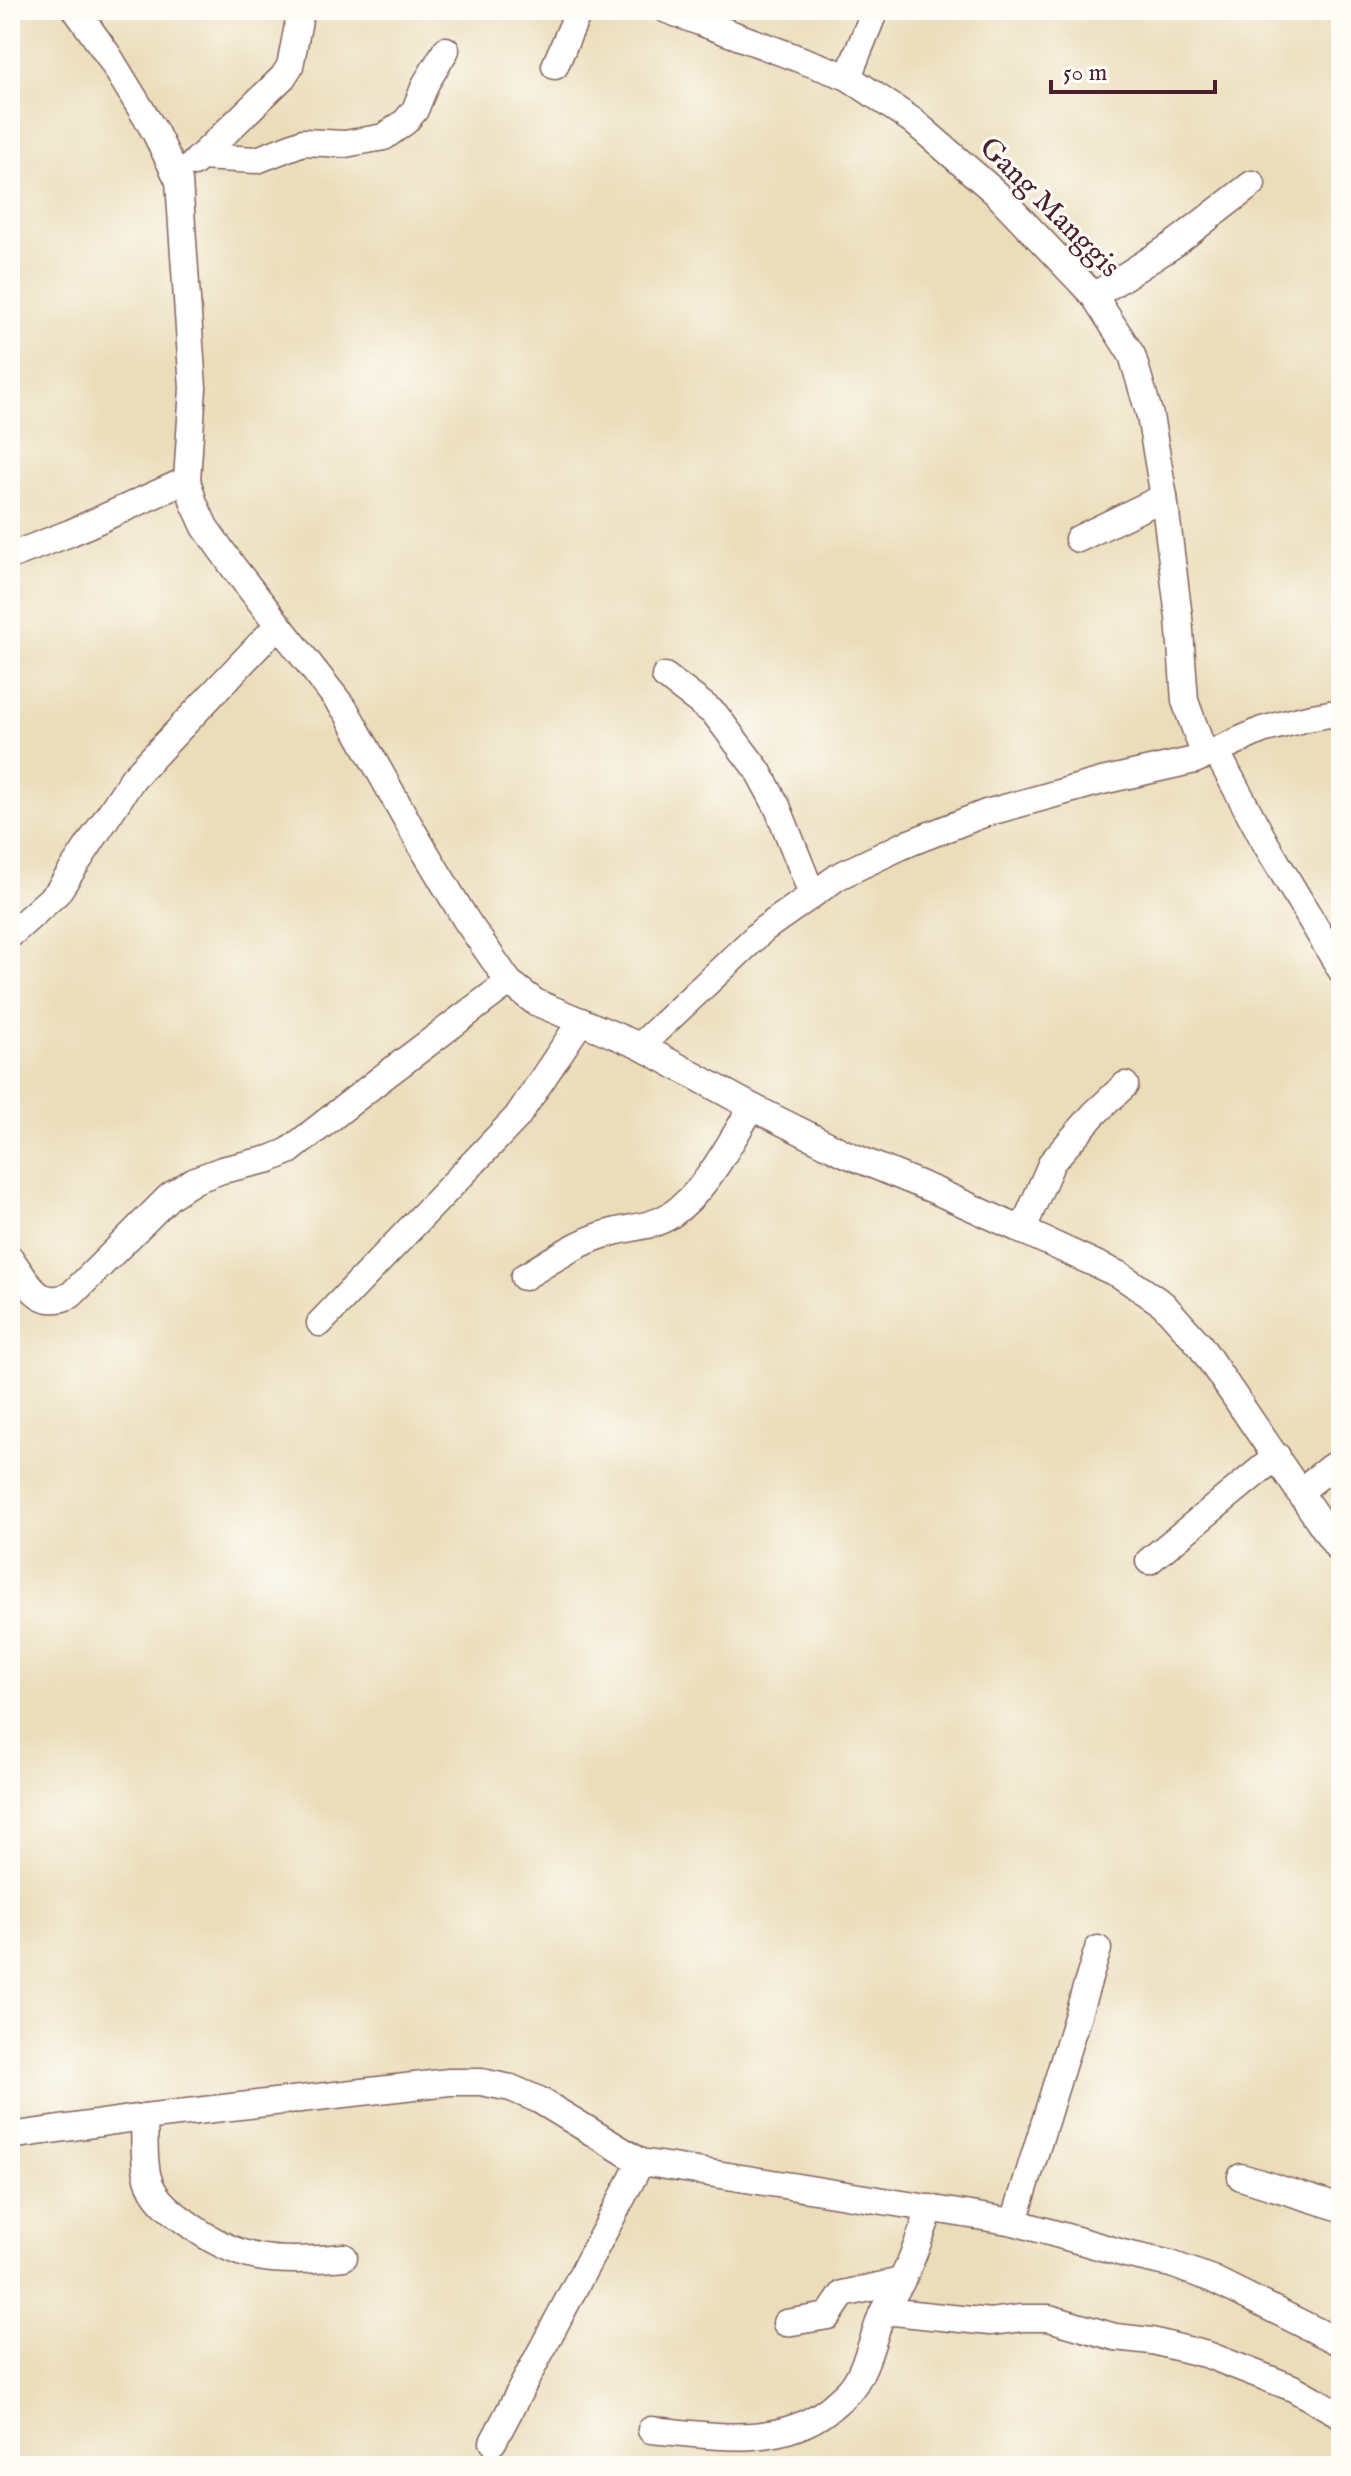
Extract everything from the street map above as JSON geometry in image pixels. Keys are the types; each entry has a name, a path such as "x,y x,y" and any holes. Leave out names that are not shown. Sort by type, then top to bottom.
{"street":[{"path":"76,10 108,55 155,132 179,181 193,388 187,480 205,527 346,711 459,908 509,982 535,1002 640,1046 844,1153 936,1191 1120,1275 1163,1304 1199,1344 1341,1553"},
{"path":"179,181 283,77 290,66 301,10"},
{"path":"555,66 579,10"},
{"name":"Gang Manggis","path":"667,10 848,77 913,121 996,193 1094,296 1132,355 1150,416 1179,617 1185,701 1211,754 1341,970"},
{"path":"848,77 875,10"},
{"path":"200,157 257,160 303,142 345,144 384,137 405,122 415,110 426,83 446,50"},
{"path":"1094,296 1173,245 1252,184"},
{"path":"10,556 70,533 187,480"},
{"path":"1078,539 1164,497"},
{"path":"10,935 57,893 133,778 278,625"},
{"path":"665,676 715,714 758,771 777,806 812,894"},
{"path":"640,1046 764,929 839,876 904,845 986,813 1211,754 1262,730 1341,712"},
{"path":"10,1258 39,1296 48,1301 71,1295 170,1196 195,1180 289,1151 509,982"},
{"path":"320,1323 517,1117 581,1021"},
{"path":"1022,1231 1052,1162 1094,1114 1125,1085"},
{"path":"524,1277 584,1242 668,1217 703,1182 752,1107"},
{"path":"1149,1561 1277,1456"},
{"path":"1299,1492 1331,1467"},
{"path":"1014,2222 1098,1949"},
{"path":"10,2136 144,2117 449,2082 481,2082 511,2088 539,2100 641,2162 1014,2222 1171,2264 1212,2279 1341,2343"},
{"path":"144,2117 148,2177 152,2187 167,2208 207,2238 238,2253 273,2261 344,2257"},
{"path":"493,2442 641,2162"},
{"path":"1241,2177 1341,2208"},
{"path":"651,2430 759,2436 803,2425 831,2407 854,2385 865,2364 884,2311 901,2281 931,2208"},
{"path":"786,2323 828,2316 843,2294 901,2281"},
{"path":"884,2311 990,2322 1049,2318 1115,2337 1152,2341 1208,2355 1293,2388 1341,2415"}]}
